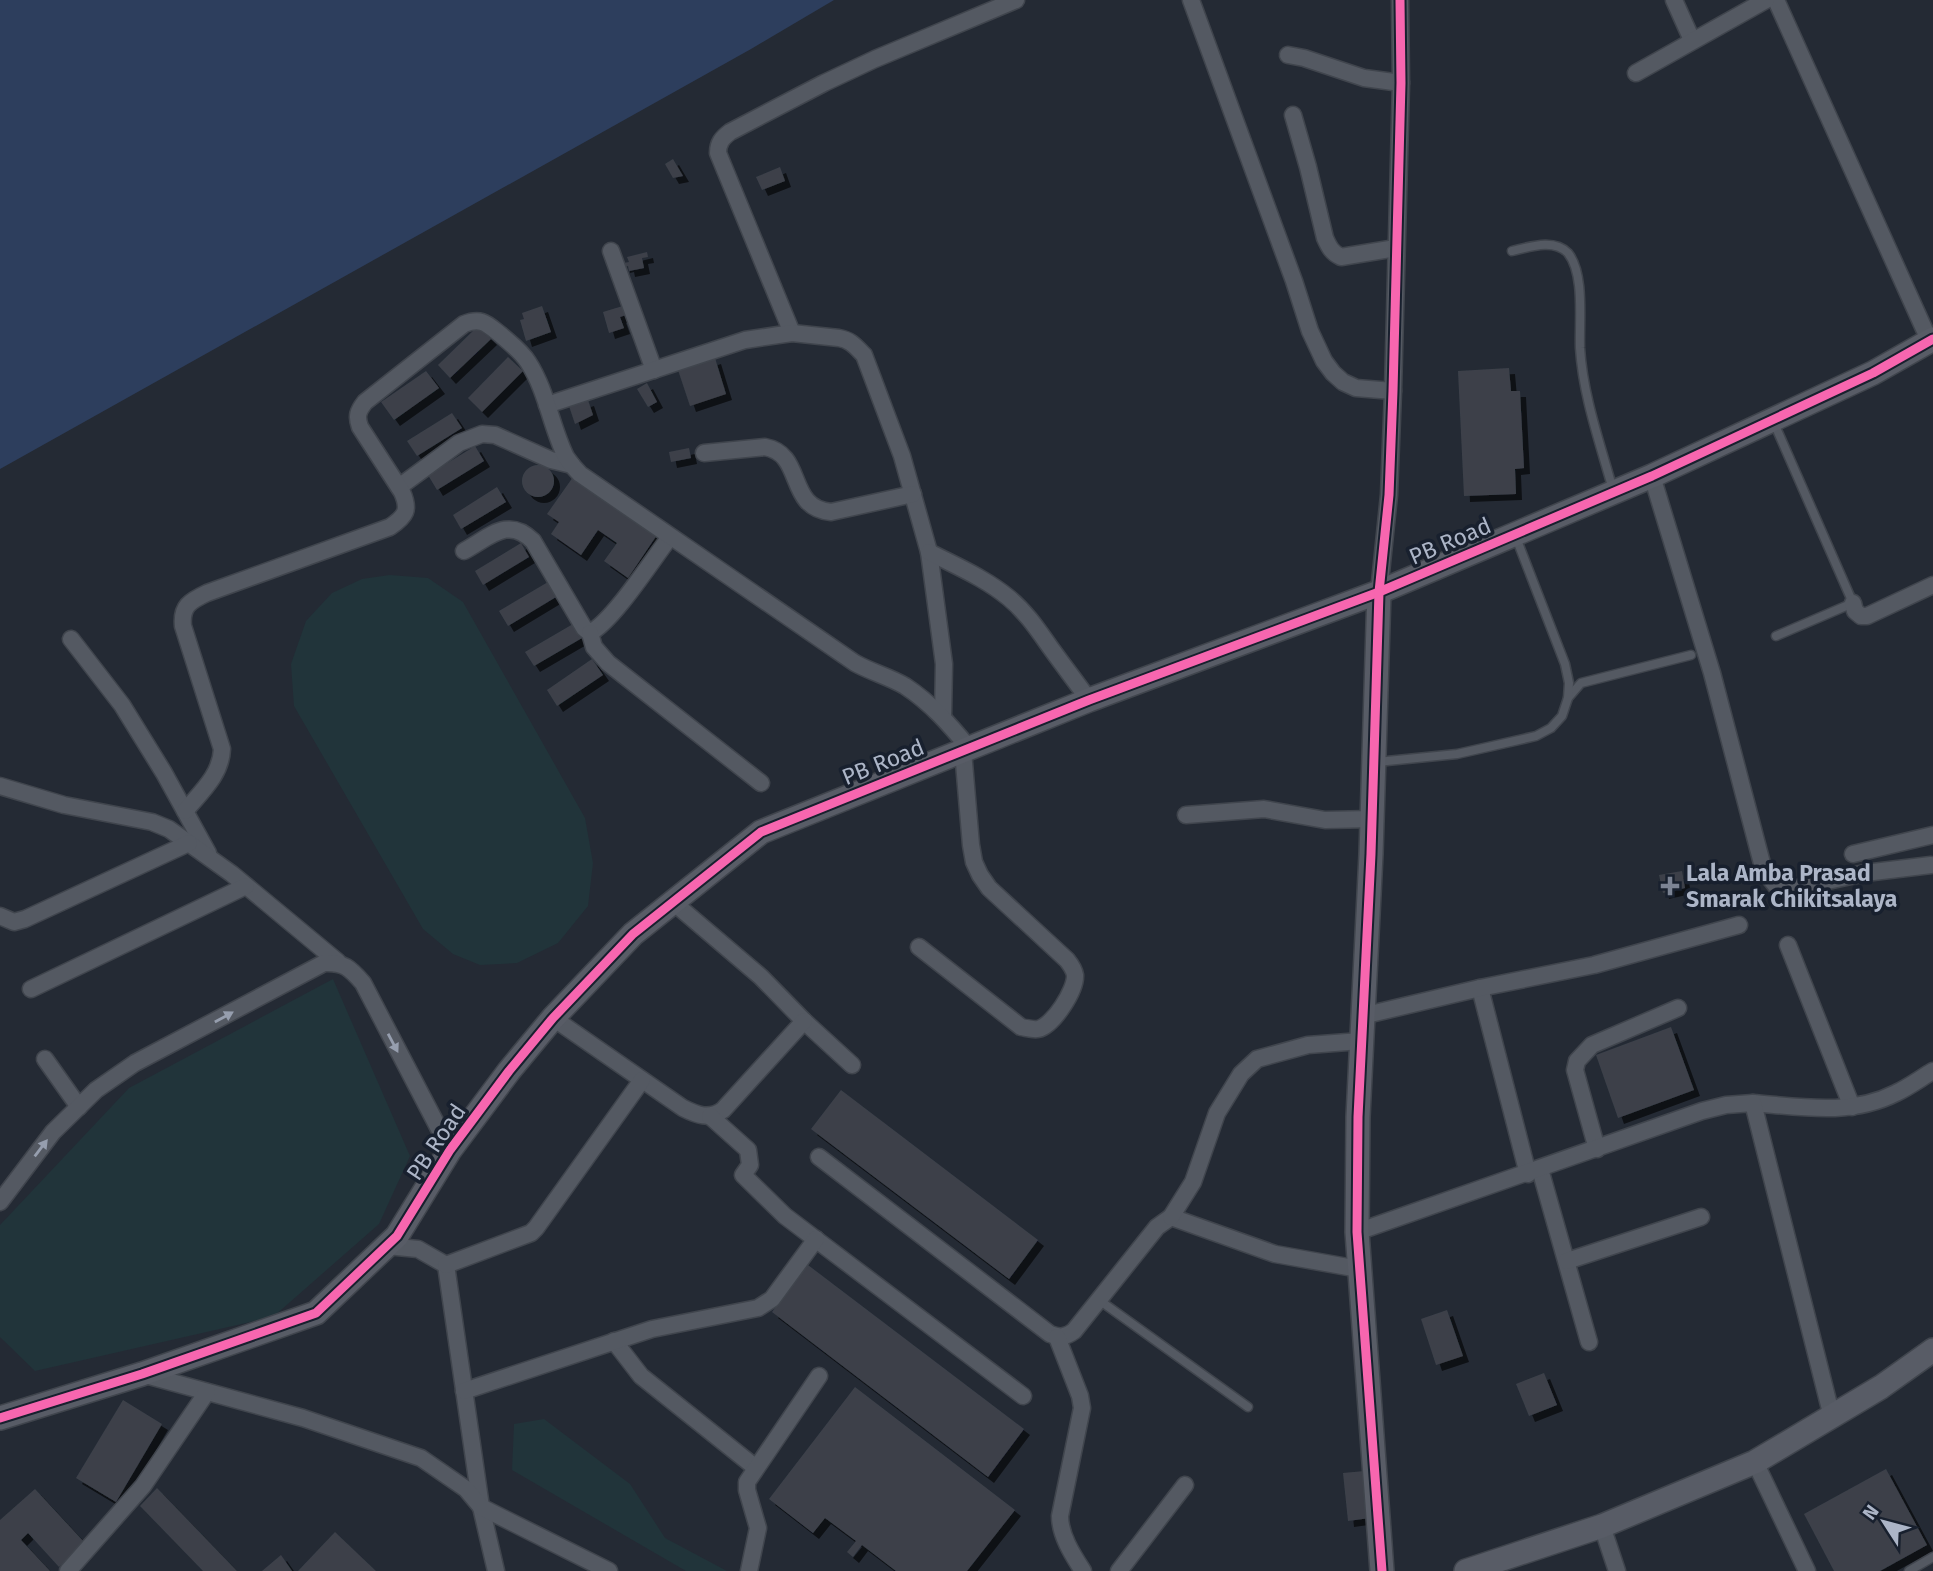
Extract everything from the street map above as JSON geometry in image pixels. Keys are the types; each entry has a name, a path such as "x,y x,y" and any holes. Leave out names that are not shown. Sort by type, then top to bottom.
{"street":[{"path":"792,333 718,153 721,139 788,101 864,64 1016,0"},
{"path":"1191,0 1310,331 1324,361 1343,382 1356,388 1393,391"},
{"path":"1382,1571 1357,1233 1358,1117 1373,820 1379,592 1389,495 1393,391 1401,83 1399,0"},
{"path":"1674,0 1692,40"},
{"path":"1636,73 1766,0"},
{"path":"1776,0 1931,340"},
{"path":"1288,55 1364,78 1401,83"},
{"path":"1293,115 1329,248 1342,257 1396,248"},
{"path":"611,251 654,370"},
{"path":"185,811 215,774 221,761 222,749 183,626 182,615 187,606 207,593 390,527 400,520 407,503 360,427 357,419 359,410 365,402 464,324 474,320 482,321 519,350 547,405 567,459 580,474 855,663 904,685 943,716 966,750 974,862 989,888 1067,960 1073,968 1074,986 1071,994 1045,1027 1028,1029 1021,1027 919,947"},
{"path":"547,405 745,340 792,333 847,340 856,346 863,355 902,456 929,552 944,664 943,716"},
{"name":"PB Road","path":"0,1418 142,1374 316,1313 397,1236 450,1150 553,1018 633,934 761,832 1089,700 1379,592 1653,476 1873,373 1931,340"},
{"path":"398,487 459,443 482,434 495,435 551,460 572,465"},
{"path":"704,453 772,448 789,464 806,501 821,511 831,512 913,494"},
{"path":"1653,476 1712,673 1764,872 1777,887 1790,889 1865,873 1931,865"},
{"path":"464,551 505,528 524,532 533,541 584,628 590,633 594,647 608,663 761,783"},
{"path":"590,633 600,627 616,609 670,537"},
{"path":"929,552 1009,597 1037,628 1089,700"},
{"path":"1853,603 1855,611 1861,616 1867,616 1933,585"},
{"path":"71,639 122,705 164,772 211,858"},
{"path":"0,786 64,805 152,822 169,829 211,858 352,971 363,983 450,1150"},
{"path":"1186,815 1264,809 1325,820 1373,820"},
{"path":"1853,854 1933,835"},
{"path":"2,922 25,919 189,843"},
{"path":"31,989 246,886"},
{"path":"673,902 761,977 852,1065"},
{"path":"1362,1016 1594,965 1739,925"},
{"path":"1788,944 1852,1107"},
{"path":"0,1202 53,1132 96,1090 135,1063 324,962 338,962"},
{"path":"1480,988 1534,1172 1567,1261 1589,1342"},
{"path":"1597,1149 1575,1070 1577,1060 1591,1045 1678,1008"},
{"path":"553,1018 696,1115 710,1116 723,1110 804,1021"},
{"path":"819,1157 1050,1334 1067,1337 1157,1227 1171,1217 1193,1182 1217,1113 1241,1074 1257,1059 1308,1045 1361,1041"},
{"path":"45,1059 79,1107"},
{"path":"1357,1233 1702,1111 1726,1105 1753,1103 1820,1109 1852,1107 1895,1093 1933,1071"},
{"path":"446,1265 531,1233 642,1080"},
{"path":"1753,1103 1832,1417"},
{"path":"710,1116 748,1150 750,1165 743,1175 785,1216 1023,1396"},
{"path":"1171,1217 1275,1254 1359,1269"},
{"path":"1567,1261 1701,1217"},
{"path":"464,1391 652,1329 758,1308 772,1298 816,1239"},
{"path":"387,1246 418,1249 446,1265"},
{"path":"446,1265 481,1507 496,1571"},
{"path":"1057,1337 1080,1395 1082,1408 1060,1525 1083,1571"},
{"path":"614,1342 641,1376 756,1468"},
{"path":"1466,1571 1602,1527 1755,1462 1881,1387 1933,1350"},
{"path":"142,1374 303,1418 421,1458 466,1489 481,1507 609,1571"},
{"path":"749,1571 758,1528 747,1482 819,1376"},
{"path":"68,1571 143,1486 208,1392"},
{"path":"1755,1462 1807,1571"},
{"path":"1119,1571 1185,1485"},
{"path":"1602,1527 1617,1571"}],"lane":[{"path":"1512,251 1550,245 1560,247 1574,262 1578,275 1583,375 1588,403 1614,492"},
{"path":"1772,420 1853,603 1776,636"},
{"path":"1374,762 1457,754 1536,736 1551,728 1562,716 1568,698 1569,683 1565,664 1514,534"},
{"path":"1568,698 1581,683 1691,655"},
{"path":"1099,1300 1248,1407"},
{"path":"1909,1571 1933,1557"}],"shaded area":[{"path":"390,575 428,578 463,602 585,818 593,863 588,906 558,943 517,963 480,965 453,954 423,929 294,706 291,664 306,621 332,593 362,579"},
{"path":"333,979 410,1156 379,1224 273,1317 35,1371 0,1337 0,1225 129,1088"},
{"path":"544,1419 630,1484 665,1538 727,1571 686,1571 512,1470 514,1424"}],"water":[{"path":"0,0 834,0 0,469"}],"building":[{"path":"673,159 683,176 673,178 665,164"},
{"path":"780,167 785,181 762,190 756,177"},
{"path":"647,252 648,257 642,258 644,268 629,271 628,266 624,267 624,263 629,262 627,257"},
{"path":"626,305 629,314 620,317 624,328 609,333 603,312"},
{"path":"542,306 551,332 526,341 520,320 524,319 522,313"},
{"path":"478,326 491,339 450,378 438,365"},
{"path":"508,357 523,371 482,412 468,398"},
{"path":"715,358 726,394 690,406 678,370"},
{"path":"1509,368 1511,391 1520,391 1524,468 1515,469 1516,494 1464,496 1458,371"},
{"path":"426,371 439,388 394,420 381,402"},
{"path":"647,383 657,402 648,407 637,389"},
{"path":"588,400 593,415 575,424 569,406"},
{"path":"452,413 462,428 417,456 407,441"},
{"path":"475,446 484,461 437,490 428,475"},
{"path":"689,448 691,458 671,462 669,452"},
{"path":"538,465 549,470 554,481 549,492 538,497 527,492 522,481 527,470"},
{"path":"573,477 657,535 628,578 604,561 617,543 598,530 581,555 551,534 559,522 547,514"},
{"path":"497,487 506,502 461,529 453,515"},
{"path":"521,543 529,557 483,585 475,571"},
{"path":"548,582 556,597 508,626 499,611"},
{"path":"573,624 582,638 534,666 525,652"},
{"path":"592,659 603,675 557,706 547,690"},
{"path":"1682,871 1685,888 1663,893 1659,875"},
{"path":"1671,1027 1694,1090 1618,1118 1596,1055"},
{"path":"841,1090 1038,1240 1009,1279 811,1129"},
{"path":"808,1265 1024,1429 988,1477 772,1312"},
{"path":"1447,1310 1463,1356 1436,1365 1421,1319"},
{"path":"1544,1373 1557,1405 1529,1416 1516,1384"},
{"path":"855,1387 1015,1510 967,1571 896,1571 862,1545 853,1557 847,1552 856,1541 825,1518 813,1533 769,1499"},
{"path":"123,1400 162,1424 116,1502 76,1478"},
{"path":"1886,1469 1927,1545 1880,1571 1834,1571 1804,1514"},
{"path":"1365,1471 1370,1518 1348,1521 1343,1473"},
{"path":"157,1488 237,1571 203,1571 140,1506"},
{"path":"35,1489 85,1543 59,1567 28,1533 21,1540 50,1571 0,1571 0,1520"},
{"path":"335,1532 376,1571 298,1571"},
{"path":"281,1555 292,1571 262,1571"}],"cycle path":[{"path":"1382,1571 1357,1232 1358,1117 1371,854 1379,592 1389,495 1393,391 1401,83 1400,0"},
{"path":"0,1418 142,1374 316,1313 397,1236 450,1150 553,1018 633,934 761,832 1089,700 1379,592 1652,476 1873,373 1933,339"}],"place":[{"name":"Lala Amba Prasad Smarak Chikitsalaya","path":"1670,886"}]}
